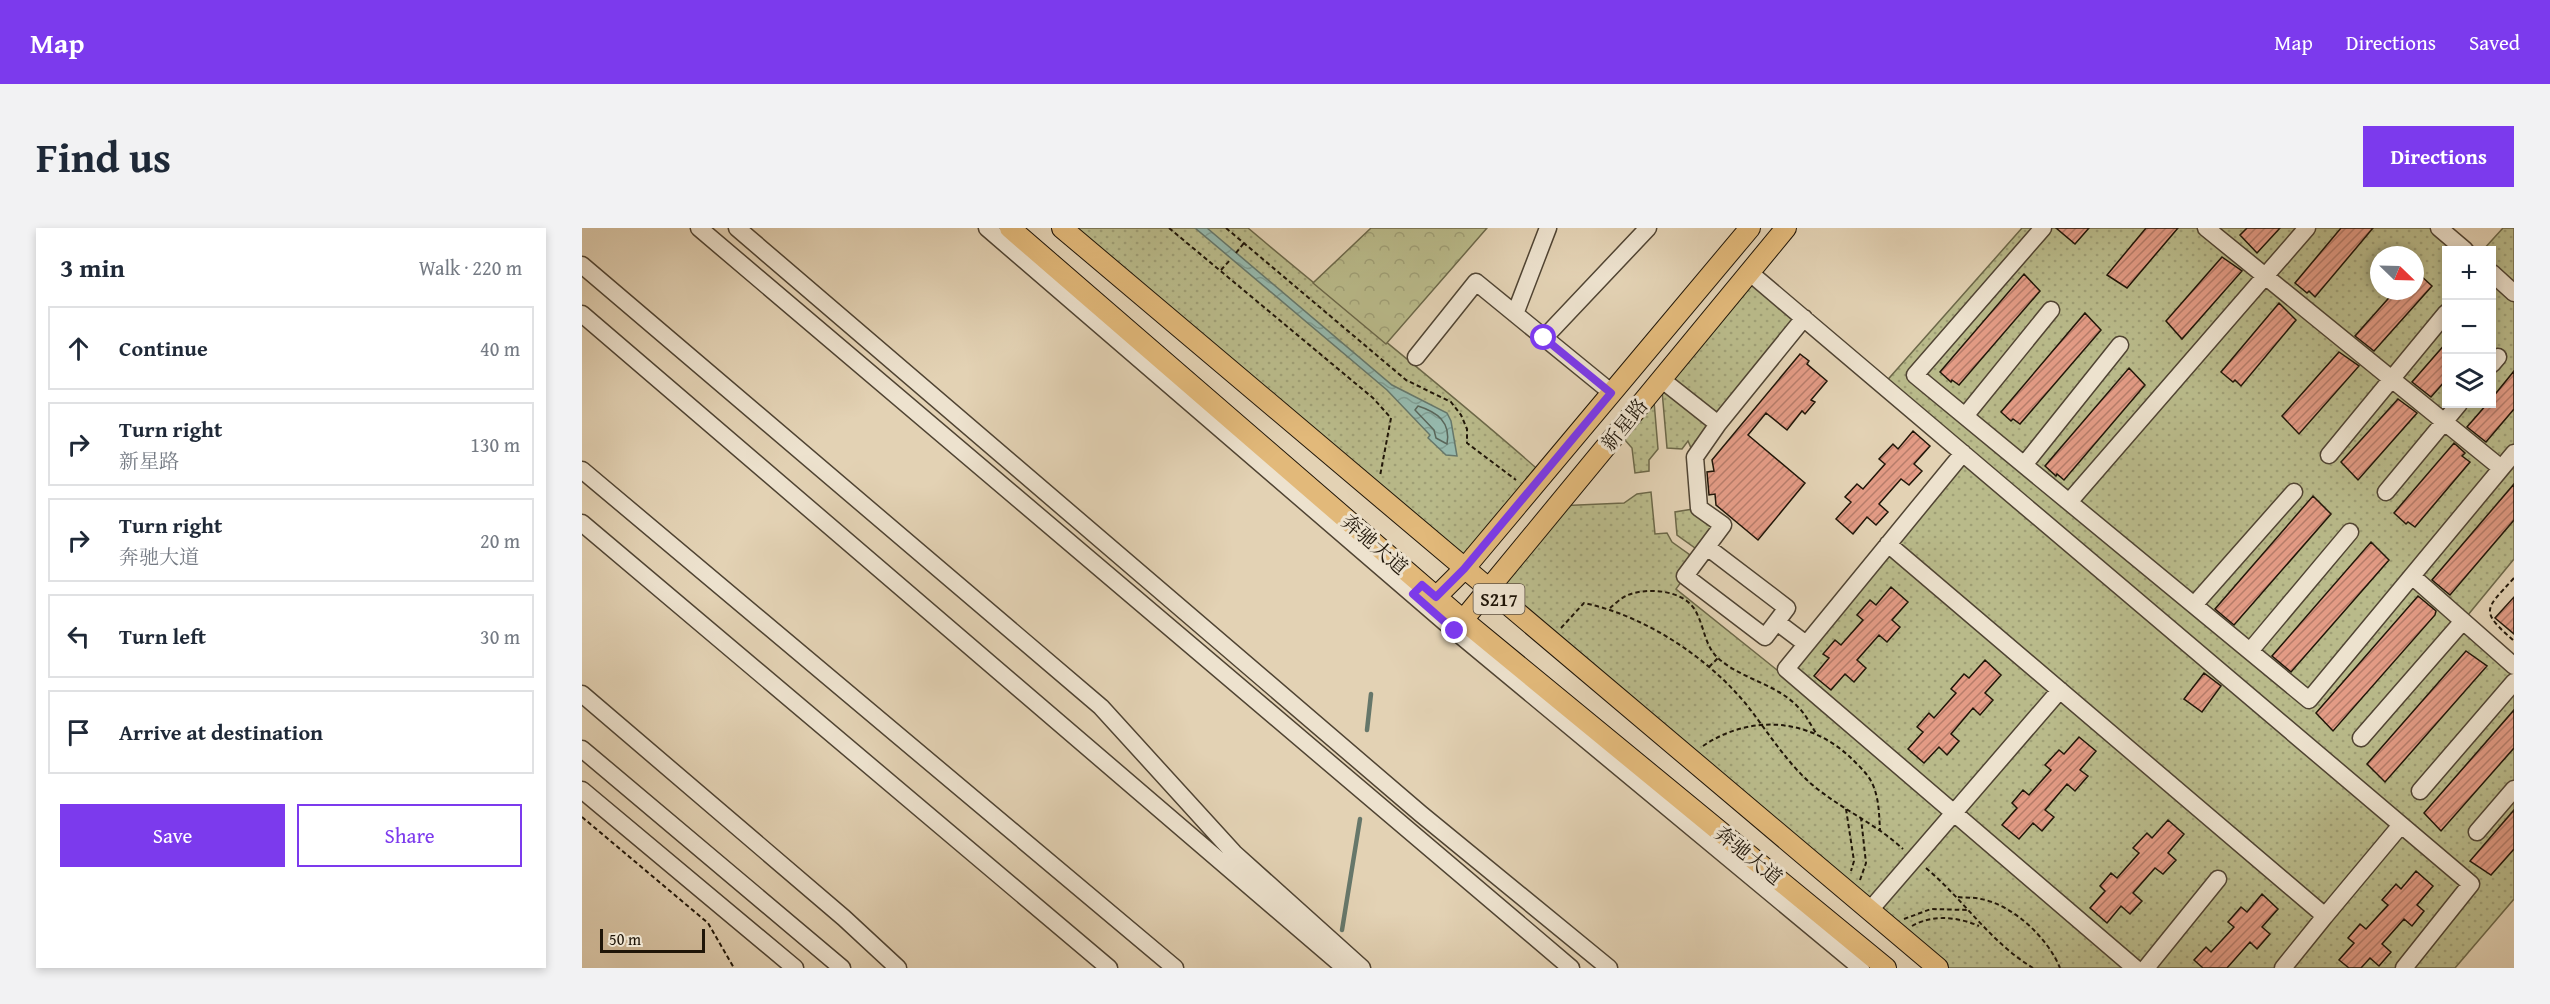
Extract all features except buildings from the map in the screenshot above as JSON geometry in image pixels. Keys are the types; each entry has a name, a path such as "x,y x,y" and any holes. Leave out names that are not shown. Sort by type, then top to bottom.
{"main road":[{"name":"奔驰大道","path":"1010,228 1424,592 1463,620 1886,968"},
{"name":"奔驰大道","path":"1062,228 1938,968"},
{"name":"新星路","path":"1424,592 1464,569 1750,228"},
{"name":"新星路","path":"1463,620 1785,228"}],"street":[{"path":"699,228 1571,968"},
{"path":"737,228 1421,814 1609,968"},
{"path":"987,228 1424,592 1861,968"},
{"path":"1515,314 1548,228"},
{"path":"1544,338 1648,228"},
{"path":"2043,228 1915,375 2309,700 2514,453"},
{"path":"2206,228 2501,468"},
{"path":"2069,502 2307,228"},
{"path":"2442,229 2461,246"},
{"path":"582,265 1101,707 1234,853 1362,968"},
{"path":"1749,272 2471,884 2404,968"},
{"path":"2496,277 2514,293"},
{"path":"1416,357 1476,282 1611,393"},
{"path":"1965,416 2051,310"},
{"path":"582,314 1345,968"},
{"path":"1707,547 1787,608 1765,637 1685,576 1723,525 1699,508 1695,457 1718,424 1804,318"},
{"path":"2329,455 2442,318"},
{"path":"2024,465 2120,345"},
{"path":"1661,379 1718,424"},
{"path":"2386,492 2456,408"},
{"path":"1963,453 1786,669 2135,968"},
{"path":"582,470 1175,968"},
{"path":"2194,605 2294,492"},
{"path":"582,523 1109,968"},
{"path":"2250,651 2350,532"},
{"path":"1888,544 2325,916"},
{"path":"2412,576 2514,666"},
{"path":"2361,738 2463,621"},
{"path":"1777,622 1806,644"},
{"path":"2420,791 2514,682"},
{"path":"1870,910 1952,812 2060,690"},
{"path":"582,694 844,918 898,968"},
{"path":"582,749 842,968"},
{"path":"2477,832 2514,789"},
{"path":"582,790 795,968"},
{"path":"2283,968 2401,825"},
{"path":"2146,968 2218,879"}],"path":[{"path":"1169,228 1373,398 1390,418 1377,495"},
{"path":"1226,228 1406,380 1451,402 1461,415 1467,429 1467,443 1529,491"},
{"path":"1236,253 1244,243"},
{"path":"1220,271 1231,259"},
{"path":"2514,578 2494,601 2489,611 2492,622 2514,641"},
{"path":"1610,608 1627,595 1643,591 1657,590 1683,598 1694,608 1707,645 1718,658 1771,688 1797,706 1816,732"},
{"path":"1549,641 1584,603 1610,608 1663,633 1709,667 1752,712 1761,726 1806,778 1846,809 1880,830 1958,897 1981,927 1998,943 2033,968"},
{"path":"1709,667 1718,658"},
{"path":"1687,757 1719,735 1761,726 1785,724 1816,732 1839,747 1870,780 1878,800 1880,830"},
{"path":"1846,809 1854,861 1849,893"},
{"path":"582,817 708,923 734,968"},
{"path":"1849,893 1866,863 1861,818"},
{"path":"1958,897 1983,899 2008,910 2027,923 2060,968"},
{"path":"1894,931 1917,912 1948,908 1968,910"},
{"path":"1894,931 1938,918 1962,918 1981,927"}],"green space":[{"path":"1062,228 1248,228 1543,474 1464,569"},
{"path":"1371,228 1487,228 1386,344 1313,283"},
{"path":"2022,228 2439,228 2460,246 2442,246 2442,408 2496,408 2496,246 2487,246 2503,228 2514,228 2514,559 2463,621 2514,666 2514,899 2455,968 1938,968 1488,590 1556,506 1624,503 1637,494 1651,492 1655,534 1667,533 1672,542 1697,560 1676,589 1782,674 1963,453 1883,385"},
{"path":"1749,272 1804,318 1695,457 1688,441 1682,449 1667,448 1661,379"},
{"path":"1653,389 1658,449 1649,460 1649,471 1635,473 1632,448 1618,432"},
{"path":"1699,508 1723,525 1702,553 1677,535 1675,512"}],"water":[{"path":"1195,228 1207,228 1392,385 1447,413 1451,421 1457,456 1446,455 1428,438 1430,435 1387,390"}],"waterway":[{"path":"1367,730 1371,694"},
{"path":"1342,930 1360,819"}],"route":[{"path":"1455,631 1413,594 1422,585 1436,597 1464,569 1611,393 1544,338"}]}
